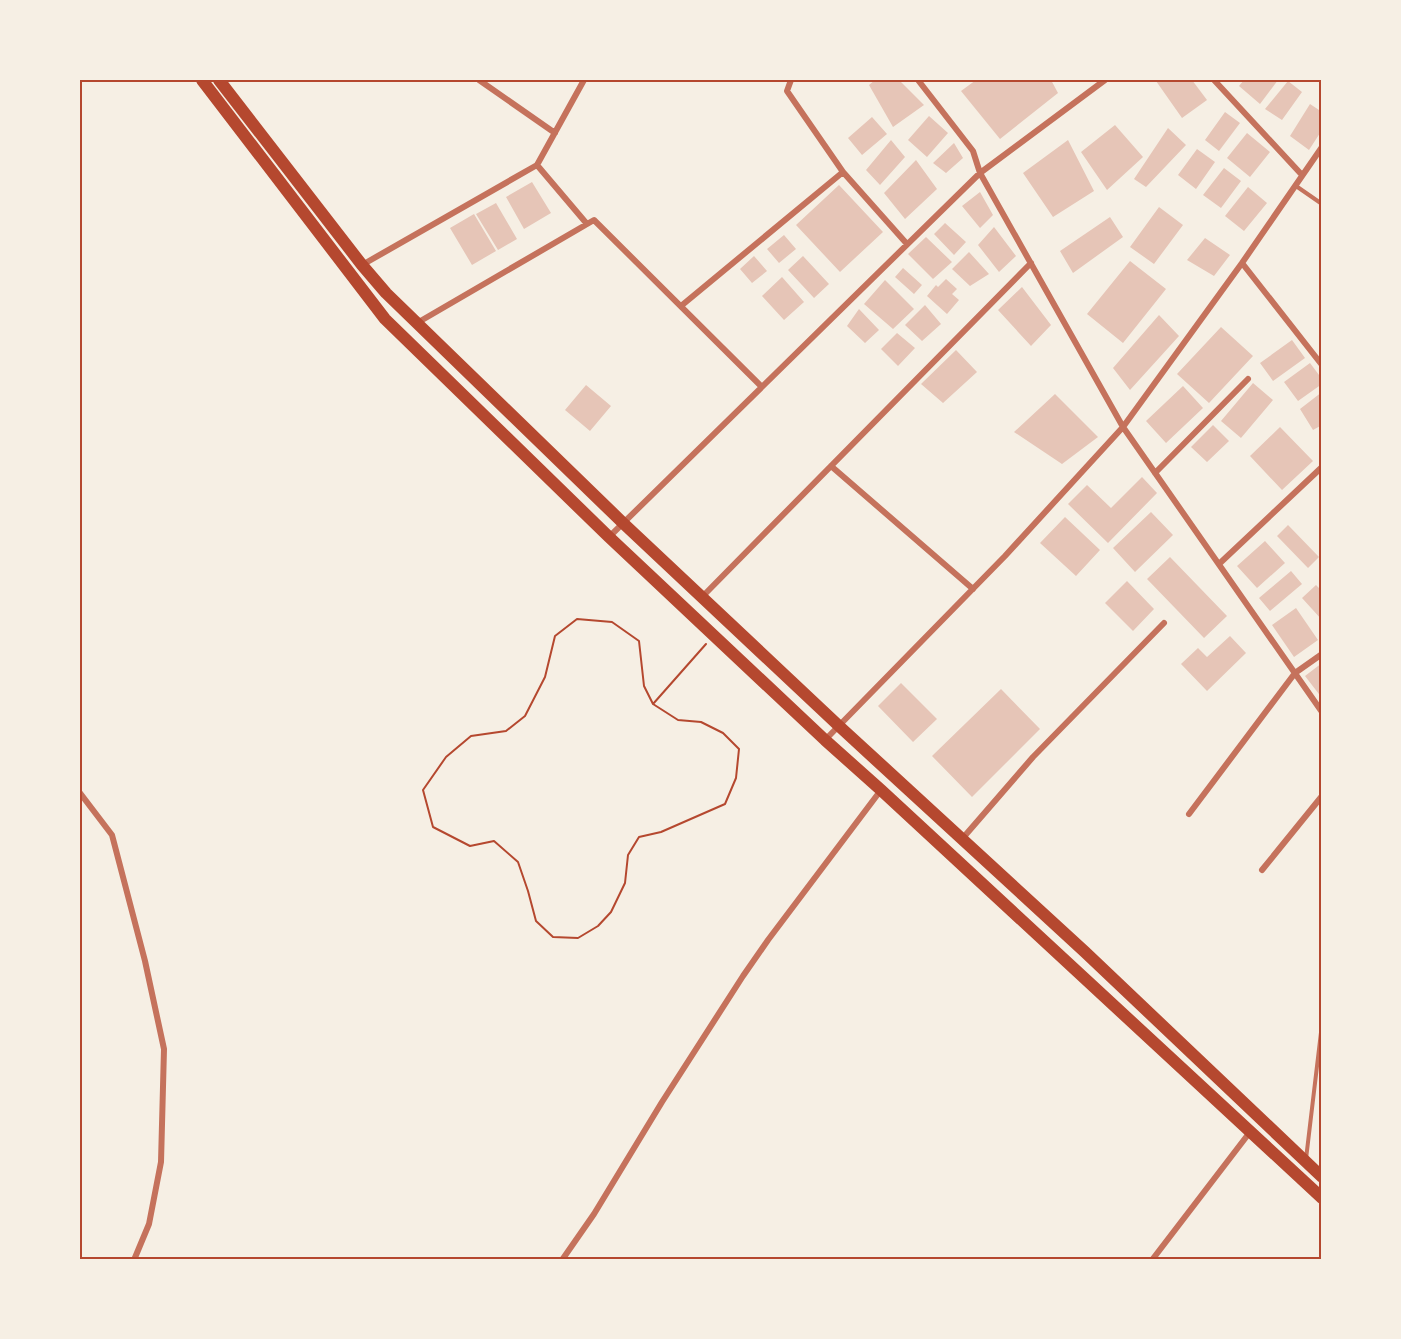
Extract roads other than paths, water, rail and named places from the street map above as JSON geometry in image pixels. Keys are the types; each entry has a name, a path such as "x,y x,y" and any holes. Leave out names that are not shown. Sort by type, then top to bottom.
{"main road":[{"path":"202,80 385,319 713,635 1322,1198"},
{"path":"219,80 362,265 416,323 838,726 1085,952 1322,1177"},
{"path":"977,879 990,864"},
{"path":"1137,1027 1149,1013"}],"street":[{"path":"479,80 555,133"},
{"path":"362,265 537,165 584,80"},
{"path":"790,80 787,91 843,172 907,244"},
{"path":"918,80 973,151 980,173 1123,427 1322,712"},
{"path":"609,537 980,173 1105,80"},
{"path":"1214,80 1302,175"},
{"path":"825,740 1005,556 1123,427 1242,263 1322,147"},
{"path":"537,165 587,224"},
{"path":"681,306 843,172"},
{"path":"416,323 594,220 762,387"},
{"path":"702,597 1031,263"},
{"path":"1242,263 1322,365"},
{"path":"1155,473 1248,379"},
{"path":"831,466 973,589"},
{"path":"1219,564 1322,467"},
{"path":"962,839 1034,757 1164,624"},
{"path":"1189,814 1294,673 1322,654"},
{"path":"562,1260 594,1214 743,976 881,790"},
{"path":"80,793 112,835 145,961 164,1049 161,1162 149,1224 134,1260"},
{"path":"1262,870 1322,796"},
{"path":"1152,1260 1250,1132"}],"lane":[{"path":"1295,185 1322,204"},
{"path":"1305,1163 1322,1024"}]}
